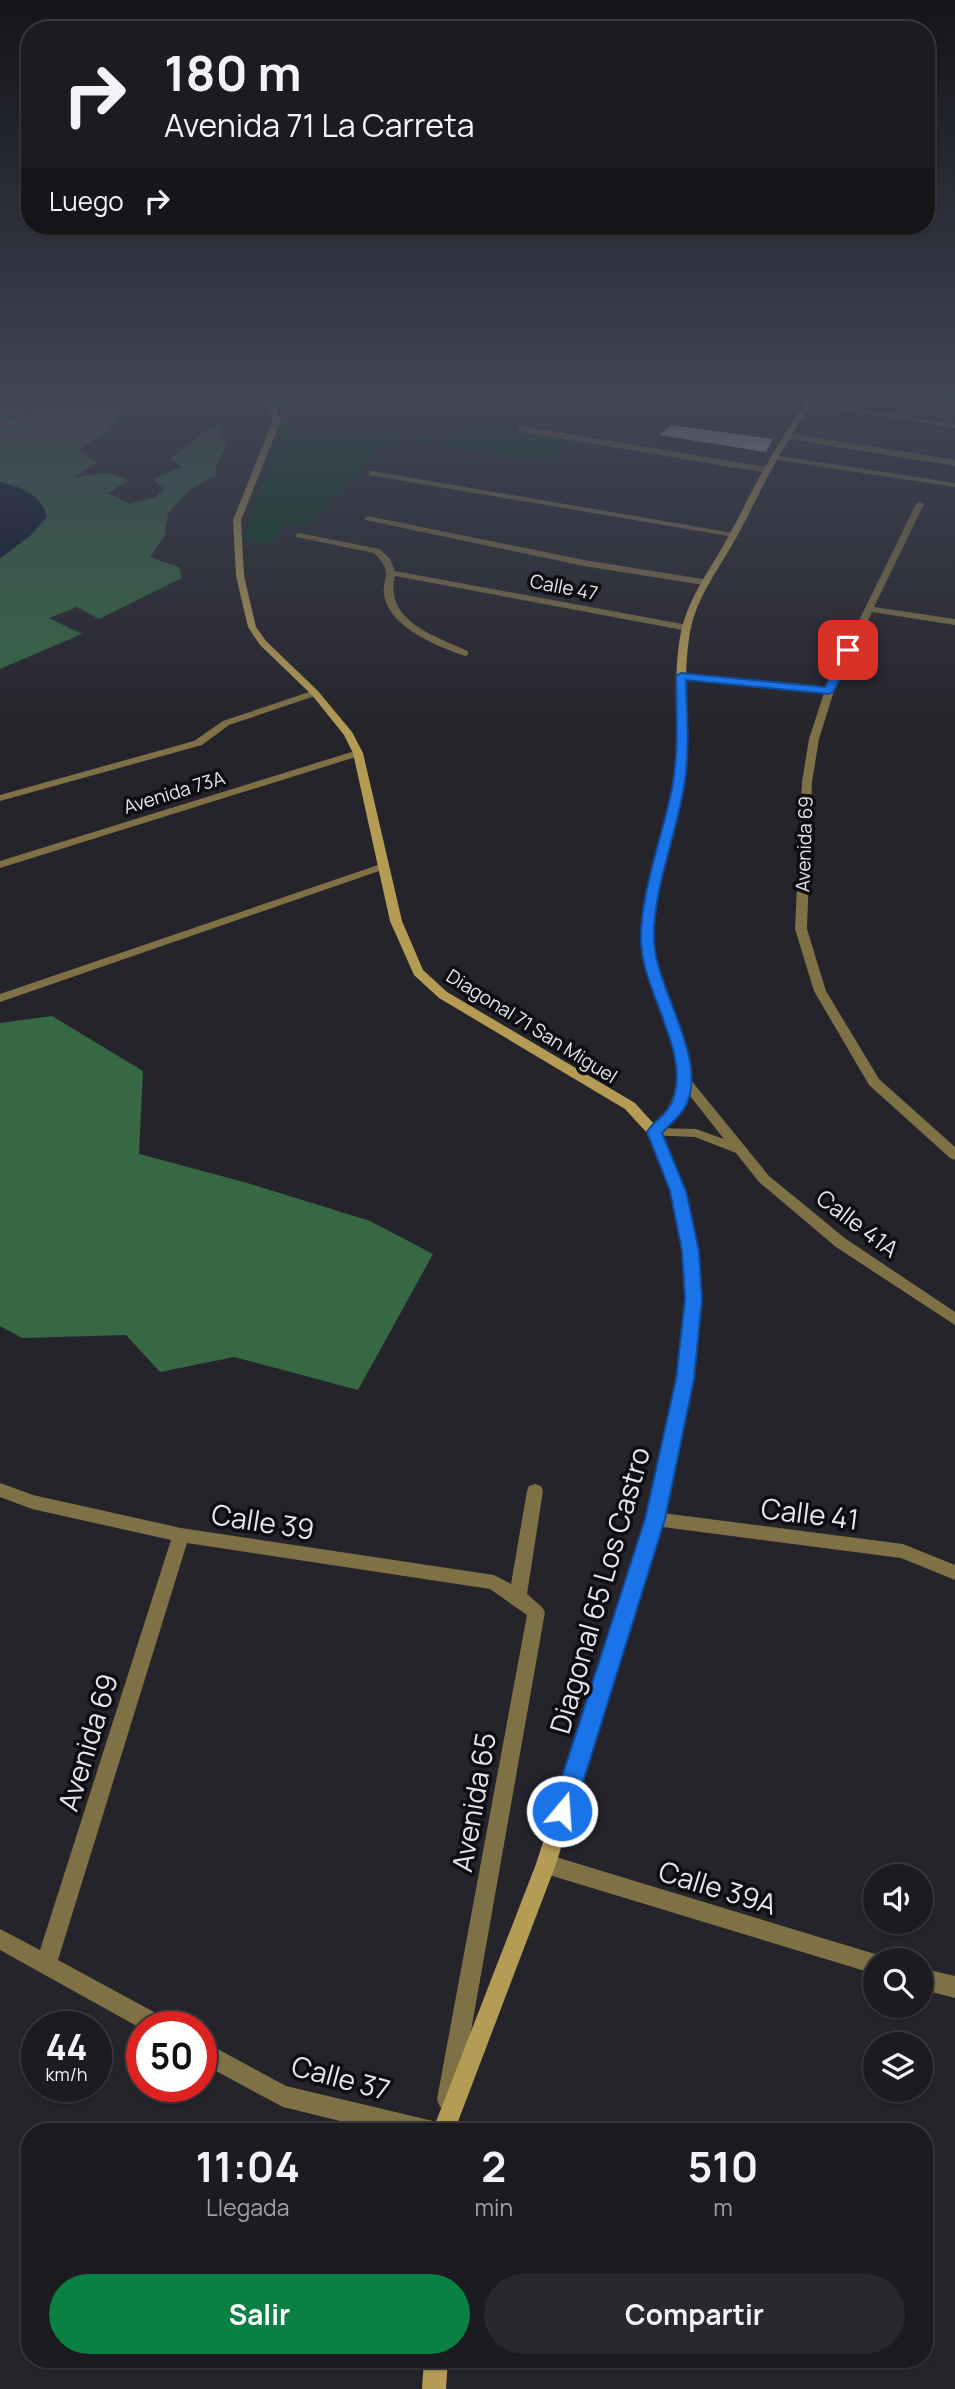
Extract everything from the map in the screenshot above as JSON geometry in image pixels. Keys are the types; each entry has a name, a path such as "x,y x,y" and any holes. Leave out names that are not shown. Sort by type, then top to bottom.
{"main road":[{"name":"Diagonal 71 San Miguel","path":"241,510 237,520 240,576 252,627 263,643 315,693 349,734 358,752 396,921 418,971 443,995 630,1106 654,1132"},
{"path":"654,1132 677,1107 685,1082 684,1064 653,974 647,940 650,910 679,786 681,676 688,628 691,612 703,583 746,510"},
{"name":"Diagonal 65 Los Castro","path":"446,2123 546,1864 655,1519 685,1379 693,1299 690,1251 678,1191 654,1132"},
{"path":"434,2389 435,2368"}],"street":[{"path":"591,510 734,535"},
{"name":"Avenida 69","path":"917,510 829,691 814,739 807,782 801,929 820,990 874,1082 955,1155"},
{"path":"368,518 584,563 703,583"},
{"path":"299,535 377,551 387,561 392,573 387,584 392,607 412,628 465,653"},
{"name":"Calle 47","path":"392,573 688,628"},
{"path":"868,608 955,621"},
{"path":"681,676 829,691"},
{"path":"0,799 198,743 226,723 315,693"},
{"name":"Avenida 73A","path":"0,865 358,752"},
{"path":"0,998 382,867"},
{"name":"Calle 41A","path":"685,1082 764,1179 841,1243 955,1319"},
{"path":"654,1132 696,1133 744,1152"},
{"name":"Calle 39","path":"0,1490 32,1502 181,1535 494,1582 518,1597"},
{"path":"518,1597 535,1491"},
{"name":"Calle 41","path":"655,1519 903,1551 955,1573"},
{"name":"Avenida 69","path":"46,1965 181,1535"},
{"name":"Avenida 65","path":"445,2123 536,1612 518,1597"},
{"name":"Calle 39A","path":"546,1864 863,1960"},
{"path":"0,1939 130,2011"},
{"path":"933,1981 955,1987"},
{"name":"Calle 37","path":"217,2060 283,2096 396,2123"}],"green space":[{"path":"17,510 170,510 165,535 150,557 179,567 182,578 99,619 77,607 49,618 82,634 0,669 0,558 11,551"},
{"path":"253,510 321,510 305,526 285,524 272,543 243,540"},
{"path":"52,1016 143,1071 139,1154 244,1182 370,1221 433,1254 358,1390 234,1357 160,1372 126,1335 22,1338 0,1326 0,1023"}],"water":[{"path":"0,510 45,510 47,517 30,536 0,558"}],"route":[{"path":"562,1811 655,1519 685,1379 693,1299 690,1251 678,1191 654,1132 677,1107 685,1082 684,1064 653,974 647,940 650,910 679,786 681,676 829,691 848,650"}]}
